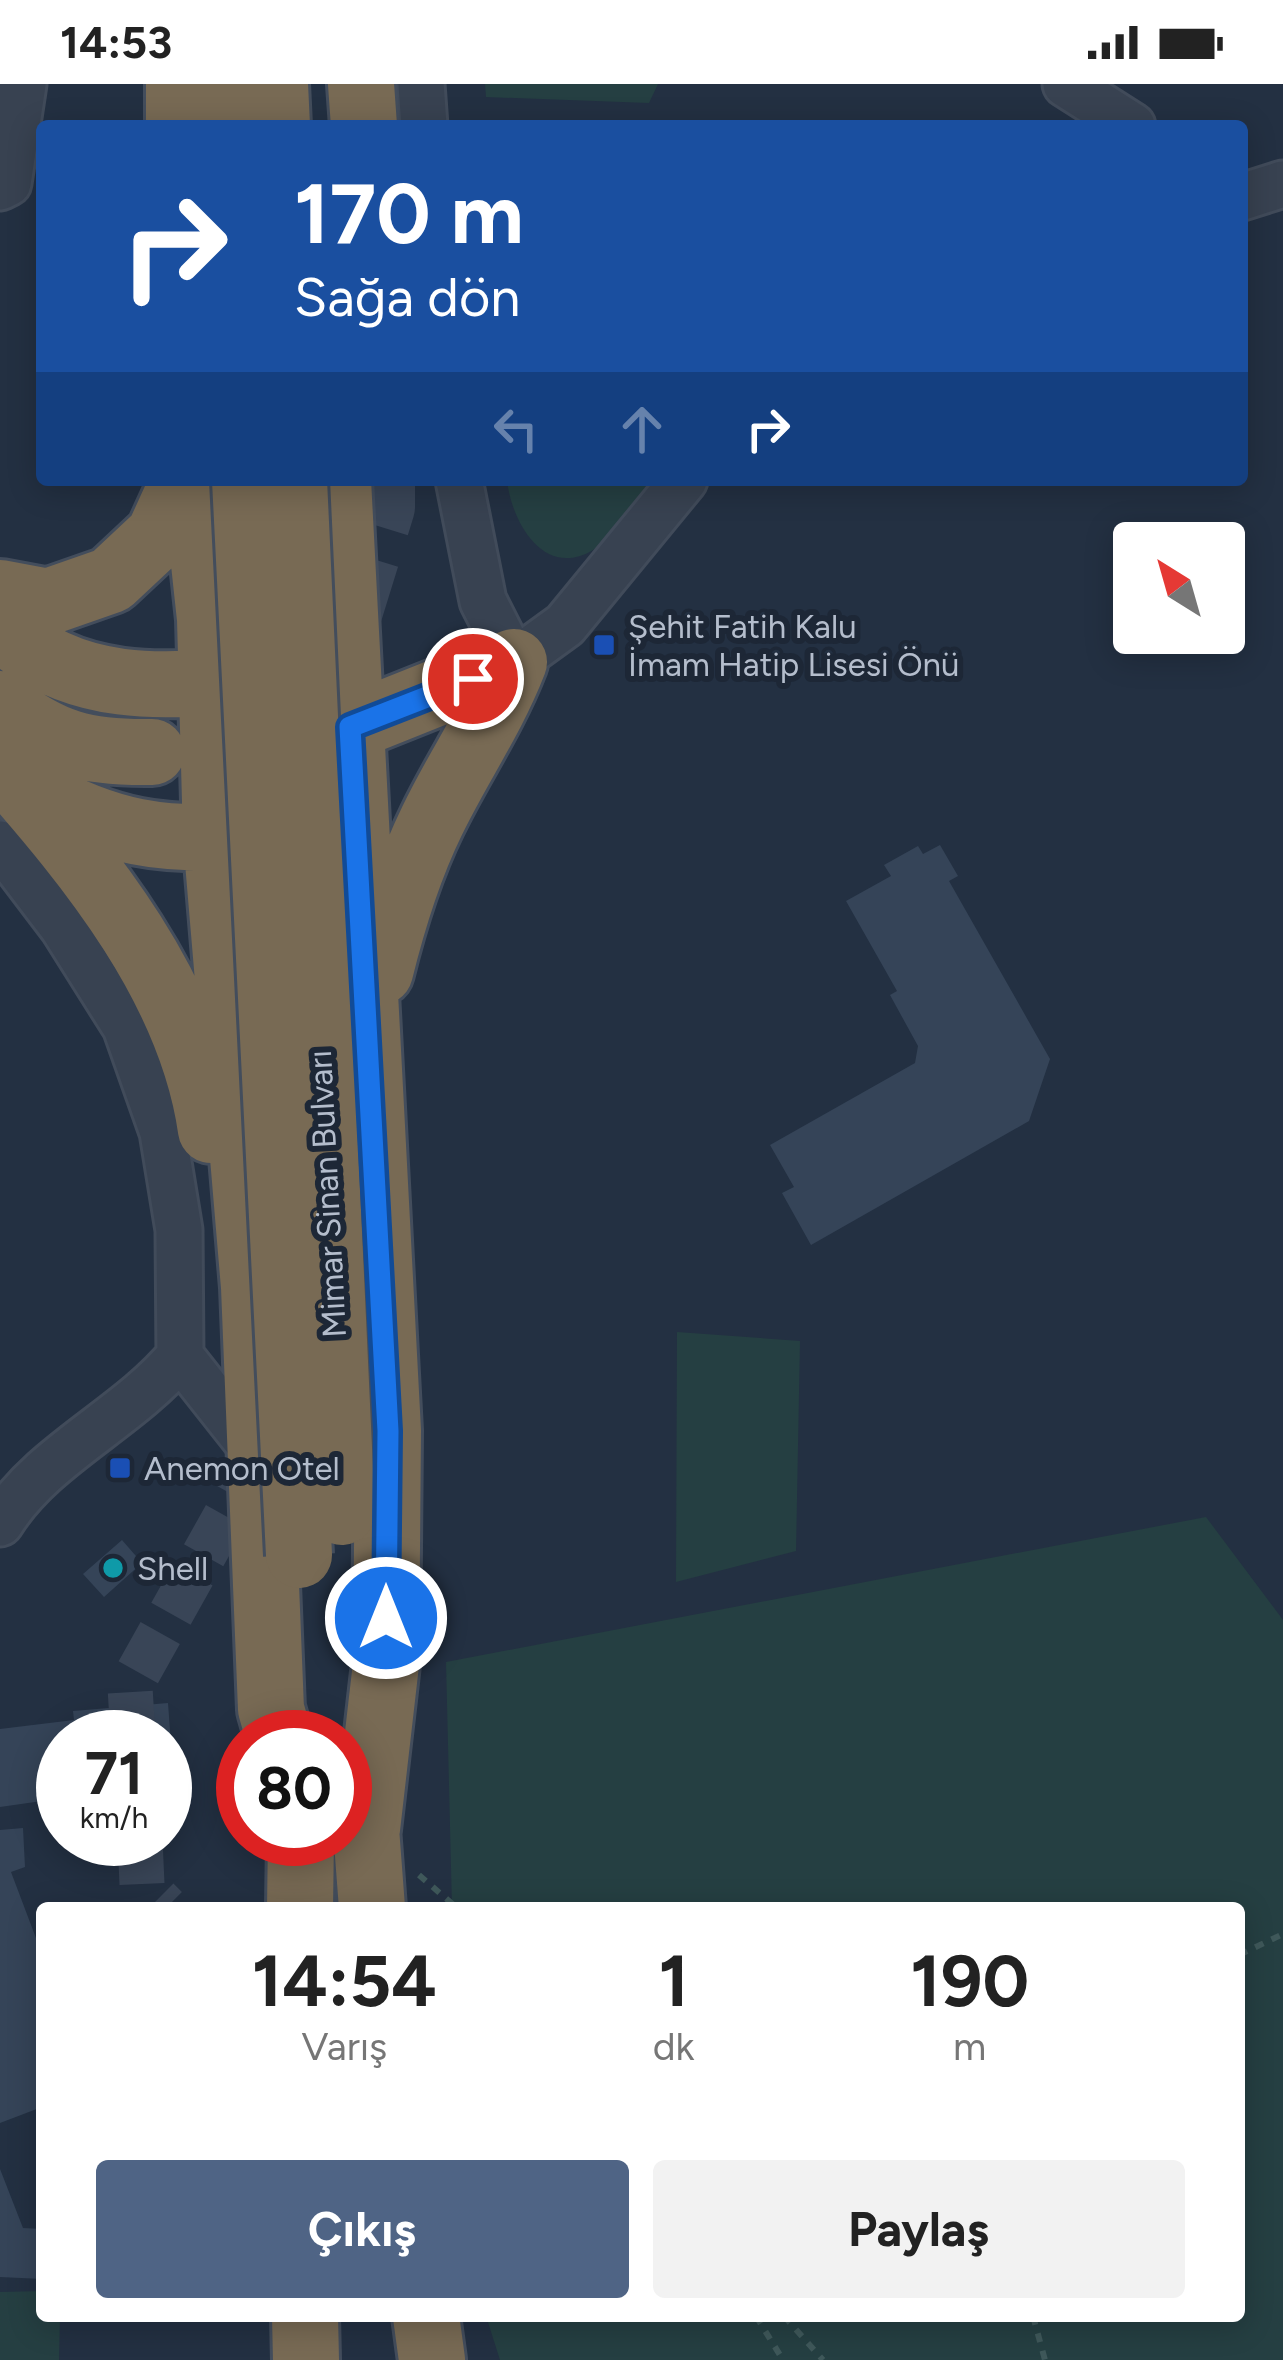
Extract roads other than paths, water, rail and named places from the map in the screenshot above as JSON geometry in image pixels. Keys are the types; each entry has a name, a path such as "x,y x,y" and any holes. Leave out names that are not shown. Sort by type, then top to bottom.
{"highway":[{"path":"179,84 179,120"},
{"path":"225,84 227,120"},
{"path":"275,84 277,120"},
{"path":"320,84 321,120"},
{"path":"362,84 364,120"},
{"path":"0,593 48,602 111,580 159,535 181,486"},
{"path":"196,486 212,683 216,838 254,1286 271,1710"},
{"name":"Mimar Sinan Bulvarı","path":"245,486 321,1550 347,1710"},
{"name":"Mimar Sinan Bulvarı","path":"294,486 321,1550 304,1710"},
{"path":"338,486 388,1431 386,1664 372,1786"},
{"path":"0,626 23,647 74,671 166,689 212,683 349,698 514,662"},
{"path":"366,1028 400,892 433,818 490,724 514,662"},
{"path":"0,704 39,734 100,753 152,752"},
{"path":"5,797 175,840 355,826"},
{"path":"5,797 128,924 176,1012 208,1109 232,1289 256,1387"},
{"path":"301,1902 302,1866"},
{"name":"Mimar Sinan Bulvarı","path":"369,1866 372,1902"},
{"path":"305,2322 306,2360"},
{"path":"384,2322 386,2360"},
{"path":"427,2322 432,2360"}],"street":[{"path":"0,187 8,183 23,84"},
{"path":"421,84 424,120"},
{"path":"1066,84 1123,120"},
{"path":"1248,194 1283,184"},
{"path":"460,486 483,601 514,662 565,625 679,486"},
{"path":"5,797 63,926 126,1027 166,1151 179,1230 180,1356 259,1456"},
{"path":"7,1498 140,1399 180,1356"}],"tunnel":[{"path":"347,620 382,507 382,486"},
{"path":"131,1710 130,1687 258,1458"},
{"path":"141,1866 142,1884 160,1902"}],"place":[{"name":"Şehit Fatih Kalu İmam Hatip Lisesi Önü","path":"604,645"},
{"name":"Anemon Otel","path":"120,1468"},
{"name":"Shell","path":"113,1568"}]}
